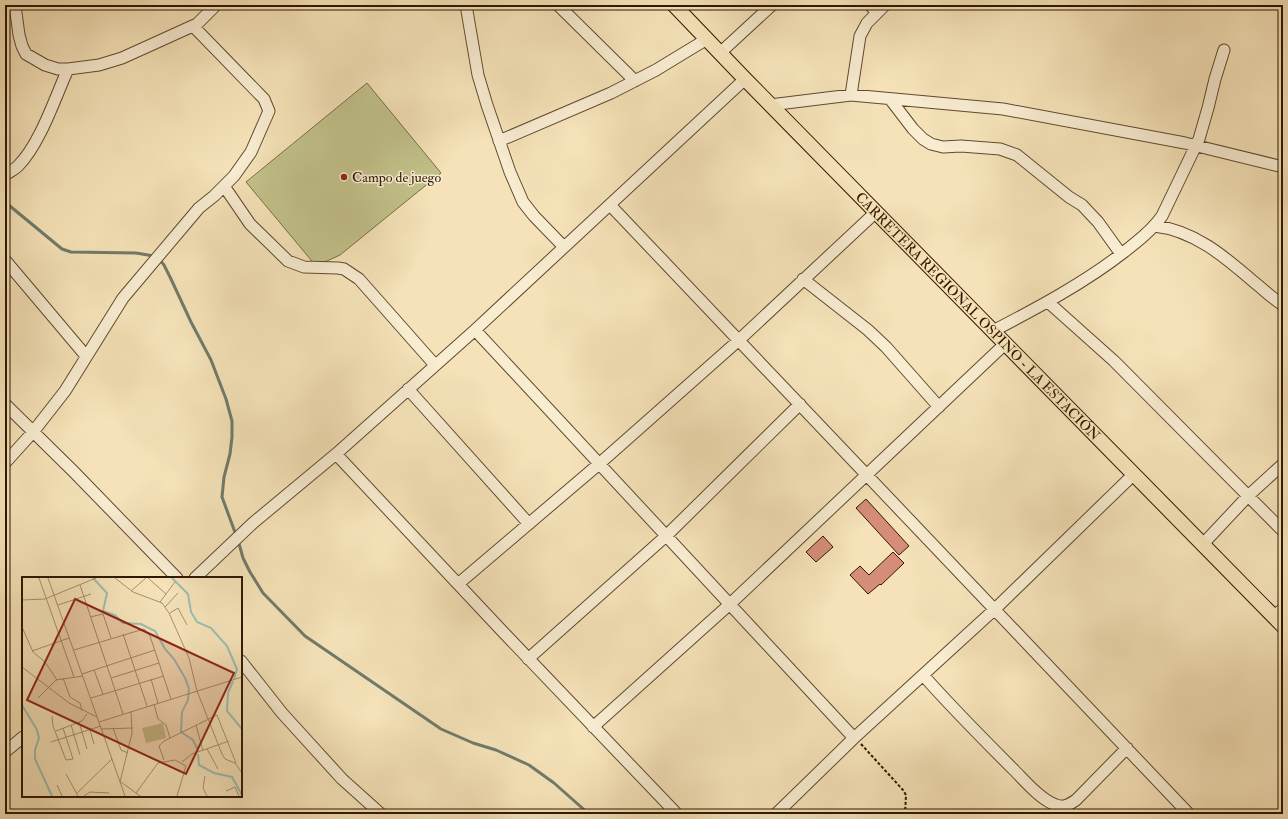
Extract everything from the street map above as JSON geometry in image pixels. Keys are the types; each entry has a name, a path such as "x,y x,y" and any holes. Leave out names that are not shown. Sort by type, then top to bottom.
{"main road":[{"name":"CARRETERA REGIONAL OSPINO - LA ESTACIÓN","path":"674,5 1203,544 1280,617"}],"street":[{"path":"14,5 18,35 26,54 45,65 68,70 99,65 122,58 193,26 216,5"},
{"path":"466,5 478,75 510,172 524,202 534,216 564,247"},
{"path":"558,5 635,81"},
{"path":"720,53 772,5"},
{"path":"851,95 860,36 877,8"},
{"path":"5,463 33,432 65,391 123,298 199,208 234,176 251,152 269,111 264,99 258,92 193,26"},
{"path":"499,141 611,93 635,81 707,39"},
{"path":"993,331 1089,278 1121,254 1154,226 1162,216 1196,146 1208,108 1214,79 1224,50"},
{"path":"5,175 17,167 37,139 68,70"},
{"path":"196,577 253,523 336,454 475,330 745,79"},
{"path":"770,104 851,95 1003,108 1196,146 1283,167"},
{"path":"890,99 913,129 923,139 931,144 943,147 961,146 1000,149 1017,155 1069,197 1082,205 1098,222 1121,254"},
{"path":"224,186 250,224 288,261 304,267 344,269 359,279 435,365"},
{"path":"610,205 1189,814"},
{"path":"458,584 599,464 739,340 876,212"},
{"path":"1154,226 1173,230 1194,238 1211,248 1283,305"},
{"path":"5,260 86,356"},
{"path":"803,279 868,330 886,347 939,407"},
{"path":"1048,302 1114,362 1283,531"},
{"path":"475,330 854,738"},
{"path":"593,727 730,604 1006,343"},
{"path":"408,389 529,524"},
{"path":"5,404 176,577"},
{"path":"528,659 666,536 800,404"},
{"path":"336,454 528,659 677,814"},
{"path":"1203,544 1248,496 1283,464"},
{"path":"776,814 854,738 995,609 1134,474"},
{"path":"242,662 282,713 337,773 381,814"},
{"path":"922,675 960,717 1038,794 1054,805 1068,805 1076,800 1127,748"},
{"path":"5,752 22,738"}],"path":[{"path":"854,738 904,790 906,795 904,814"}],"shaded area":[{"name":"Campo de juego","path":"367,83 441,173 340,255 316,266 246,182"}],"building":[{"path":"866,499 909,546 899,555 856,508"},
{"path":"823,536 833,547 816,562 806,552"},
{"path":"893,552 904,563 881,585 880,584 868,594 850,575 860,566 869,575"}],"waterway":[{"path":"5,202 62,249 71,252 136,253 154,256"},
{"path":"159,259 164,265 211,360 226,399 232,421 232,437 230,454 224,477 222,497 236,535"},
{"path":"238,540 243,558 263,593 305,636 441,729 473,743 496,750 529,765 554,783 589,814"}],"place":[{"name":"Campo de juego","path":"344,177"}]}
